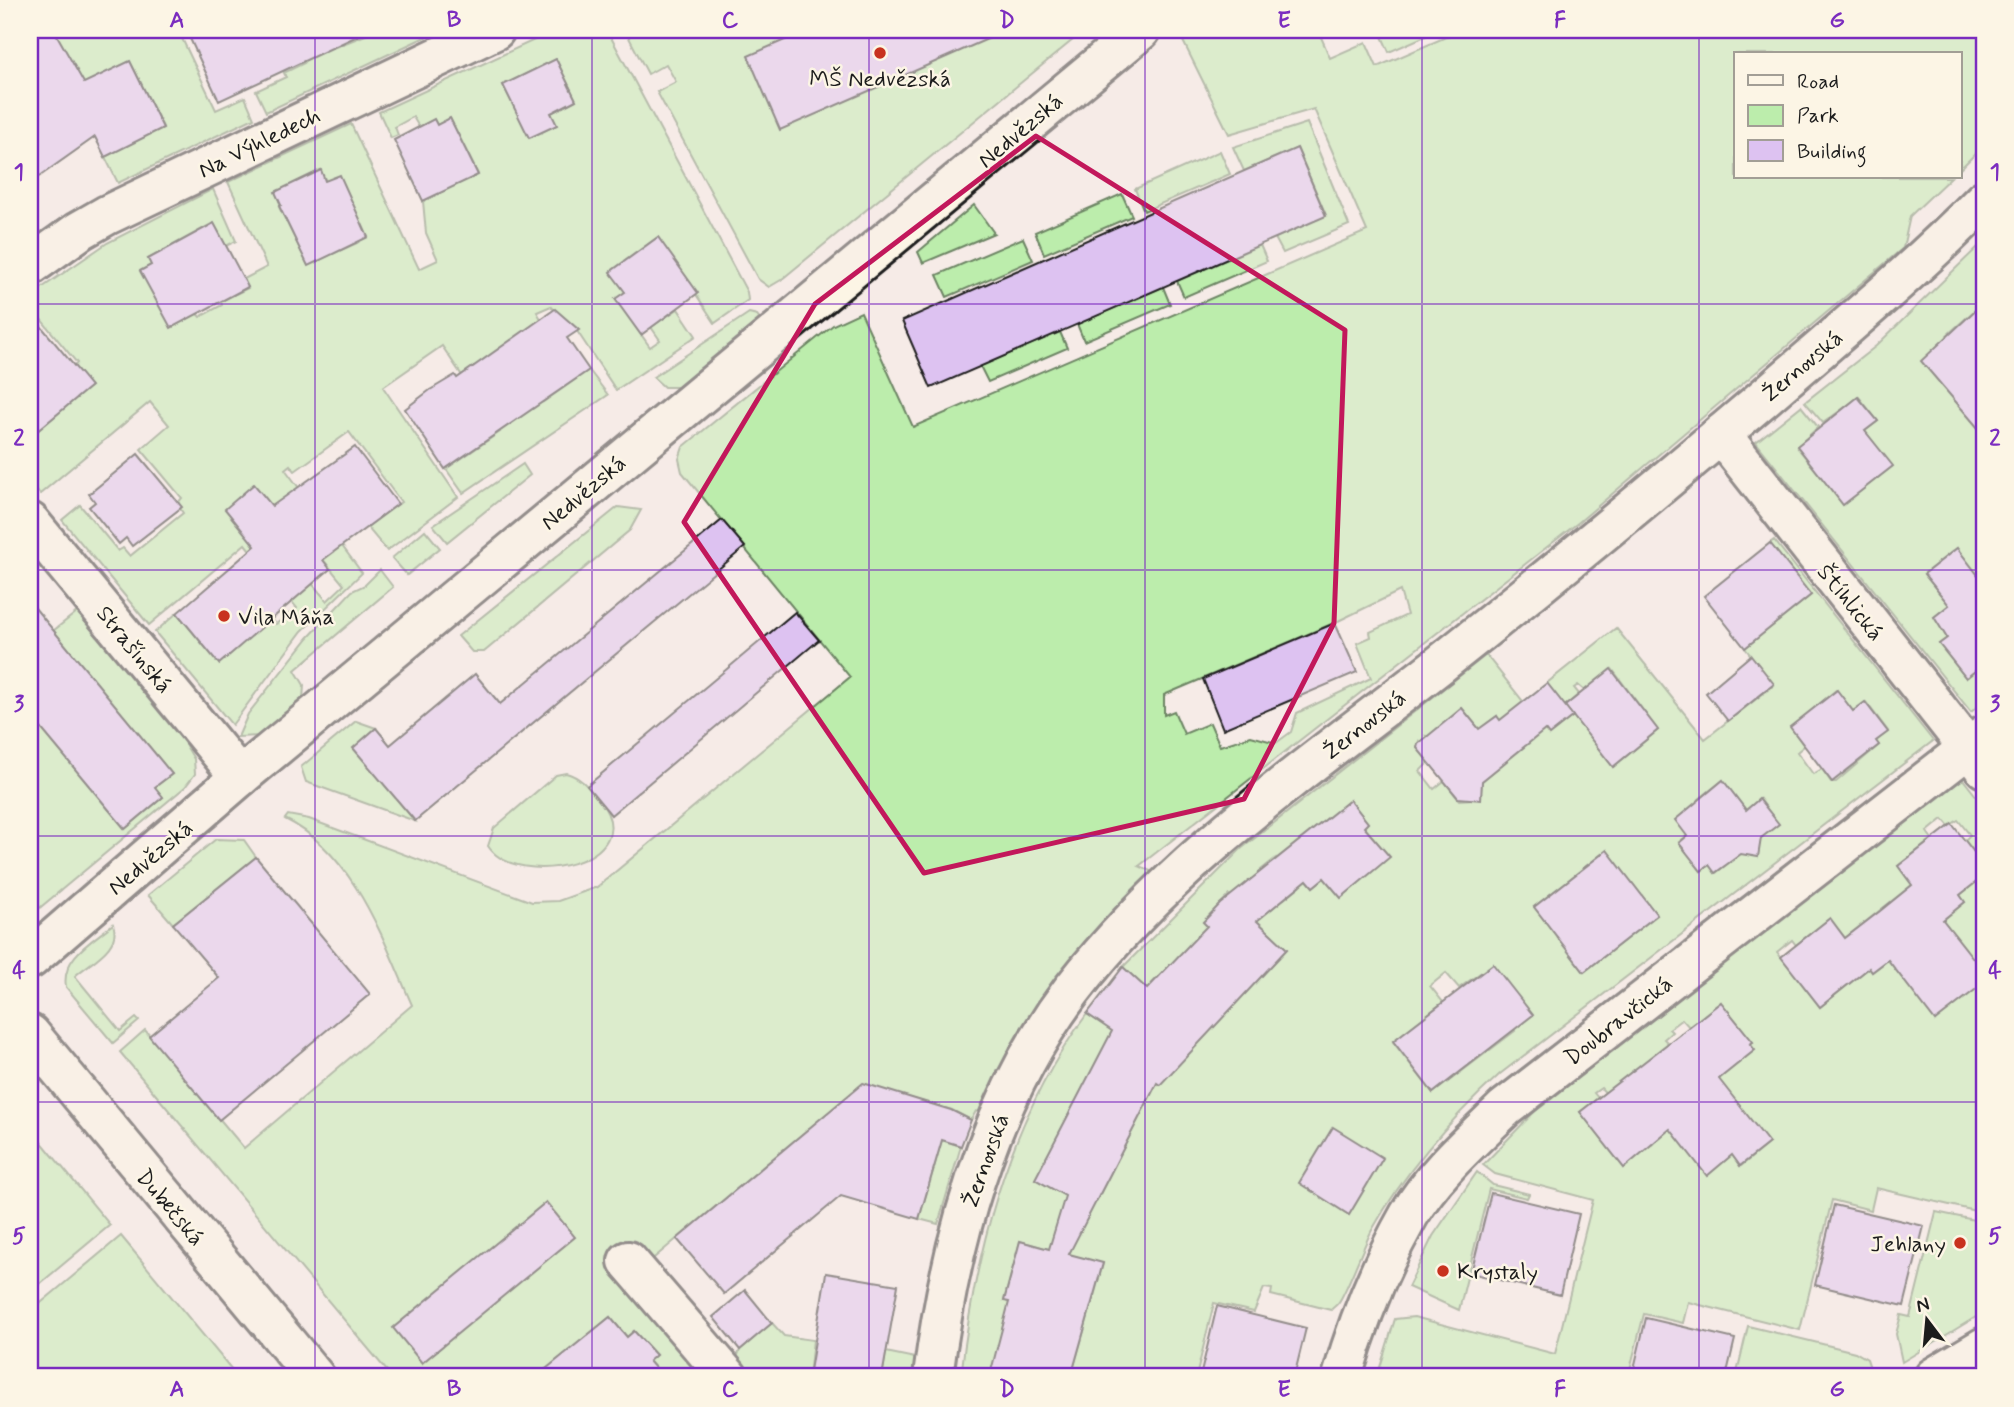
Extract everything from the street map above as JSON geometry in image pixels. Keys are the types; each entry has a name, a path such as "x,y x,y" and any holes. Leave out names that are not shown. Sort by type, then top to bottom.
{"street":[{"name":"Na Výhledech","path":"30,266 79,231 107,215 495,30"},
{"name":"Nedvězská","path":"30,959 240,777 1141,30"},
{"name":"Žernovská","path":"933,1377 941,1318 959,1233 978,1169 1027,1063 1071,991 1129,923 1212,843 1486,628 1721,434 1922,263 1984,200"},
{"name":"Štíhlická","path":"1721,434 1979,751"},
{"name":"Strašínská","path":"30,522 240,777"},
{"name":"Doubravčická","path":"1342,1377 1358,1319 1410,1213 1460,1152 1505,1108 1979,751"},
{"name":"Dubečská","path":"30,1034 315,1377"},
{"path":"628,1261 728,1377"},
{"path":"1934,1377 1984,1347"}],"highlighted area":[{"path":"1036,136 1345,330 1334,623 1244,799 924,873 684,522 815,304"}],"green space":[{"path":"54,30 178,30 216,110 245,97 254,118 118,183 105,157 163,127 130,61 71,90 52,34"},
{"path":"264,30 280,30 268,36 286,72 304,63 288,30 325,30 333,48 378,30 440,30 266,112 256,91 286,77"},
{"path":"556,30 607,30 747,292 748,300 715,323 658,237 611,271 625,292 616,299 650,347 660,340 651,327 678,309 696,336 616,390 573,325 569,327 551,306 537,312 541,319 504,346 543,402 589,370 608,395 463,493 446,469 500,432 442,346 383,387 458,497 387,551 367,527 401,502 349,432 295,471 290,465 285,469 362,573 302,631 232,725 155,632 177,613 219,663 271,619 276,624 297,608 245,544 149,625 62,520 80,505 118,551 123,548 130,556 183,513 177,504 182,498 141,449 169,425 150,402 40,494 30,481 30,437 70,403 74,367 77,363 30,306 30,296 107,243 213,189 236,241 226,246 213,223 148,259 200,317 222,305 221,301 248,288 244,279 267,267 228,182 351,124 419,269 438,260 426,233 423,201 478,174 450,118 437,125 434,119 419,127 413,117 395,127 398,135 391,138 379,112","holes":["556,59 576,100 551,113 556,125 530,138 503,85","321,171 357,243 308,265 279,207 281,205 276,192","316,551 344,585 327,601 297,566"]},
{"path":"625,30 1085,30 781,280 769,287 758,279 657,92 676,82 666,64 648,74"},
{"path":"1186,30 1318,30 1330,58 1366,42 1377,67 1462,30 1984,30 1984,145 1962,167 1962,52 1734,52 1734,178 1950,178 1910,216 1903,248 1579,522 1139,866 1157,874 983,1114 976,1111 971,1120 952,1110 862,1084 624,1283 702,1377 663,1377 649,1361 656,1355 634,1331 627,1337 610,1317 555,1362 562,1377 392,1377 120,1052 145,1030 244,1148 412,1005 377,926 348,875 330,853 309,834 285,819 288,815 309,819 532,902 558,901 597,887 850,677 682,472 679,459 683,447 833,325 861,312 913,427 1367,231 1314,109 1229,134 1180,35","holes":["1400,591 1407,615 1370,632 1371,637 1357,643 1371,678 1297,713 1291,732 1276,743 1251,736 1220,746 1210,723 1184,734 1174,711 1164,715 1164,695 1334,623"]},
{"path":"1439,30 1389,52 1380,32"},
{"path":"1307,123 1349,225 1283,253 1275,238 1326,215 1297,148 1244,171 1233,147"},
{"path":"1220,151 1230,174 1144,211 1135,189"},
{"path":"1122,194 1132,216 1044,254 1035,232"},
{"path":"974,205 994,233 923,263 918,252"},
{"path":"1023,238 1033,260 947,297 937,275"},
{"path":"1984,241 1984,307 1977,313 1975,310 1947,335 1971,419 1984,407 1984,578 1982,580 1957,548 1924,574 1949,605 1934,617 1947,638 1939,644 1966,678 1984,664 1984,701 1971,712 1756,442 1801,406 1818,427 1797,447 1843,504 1892,466 1865,431 1878,421 1859,397 1823,423 1805,402 1876,346"},
{"path":"1260,245 1267,261 1184,297 1177,281"},
{"path":"1163,287 1170,304 1084,341 1077,324"},
{"path":"749,313 757,315 761,320 678,387 664,387 653,377"},
{"path":"1060,332 1067,348 988,382 980,366"},
{"path":"523,464 530,475 447,542 433,525"},
{"path":"618,507 641,510 630,530 484,652 472,652 458,636"},
{"path":"425,530 440,548 407,575 392,558"},
{"path":"1774,540 1933,741 1500,1074 1429,1147 1399,1187 1372,1230 1341,1298 1331,1310 1271,1295 1272,1289 1264,1288 1254,1312 1214,1303 1196,1377 1071,1377 1103,1264 1020,1241 1004,1300 1010,1303 992,1371 1013,1377 961,1377 976,1281 1000,1187 1036,1097 1087,1014 1120,1036 1195,1047 1287,949 1229,895 1203,922 1209,928 1152,983 1149,991 1123,967 1241,849 1486,655 1549,734 1573,716 1613,767 1658,730 1612,669 1585,691 1578,685 1574,688 1579,694 1565,706 1547,683 1616,628 1705,739 1774,685 1745,648 1811,595 1770,543","holes":["1836,690 1853,711 1866,702 1888,731 1876,741 1879,745 1836,782 1831,782 1822,769 1813,774 1797,752 1804,746 1791,728","1462,708 1479,729 1497,716 1505,762 1482,781 1481,792 1472,799 1459,800 1444,781 1434,789 1420,771 1429,762 1417,748 1419,741 1422,744 1428,739 1426,736 1431,737","1723,780 1746,810 1760,799 1778,824 1716,873 1709,865 1701,871 1679,842 1687,836 1699,799","1350,800 1368,823 1364,827 1389,857 1324,878 1313,887 1286,855","1607,850 1657,915 1584,972 1534,907","1276,858 1300,886 1284,899 1261,870","1493,964 1515,1031 1433,1093 1393,1042 1443,1002 1430,986 1446,973 1459,988","1101,1053 1152,1092 1097,1200 1071,1199 1035,1179"]},
{"path":"380,570 393,587 295,670 304,685 303,700 260,736 238,737 248,714 308,638 352,591 365,585"},
{"path":"77,612 179,734 194,759 195,774 185,787 36,911 30,911 30,715 125,829 163,797 155,787 172,774 53,631"},
{"path":"356,721 376,728 354,748 415,821 306,782 301,767"},
{"path":"566,773 588,787 599,800 610,822 607,840 594,854 573,863 549,868 525,867 503,859 488,846 494,828 556,775"},
{"path":"1962,778 1984,806 1984,865 1965,840 1970,835 1958,820 1949,826 1943,819 1927,832 1932,839 1898,866 1912,885 1845,938 1829,919 1796,945 1792,940 1777,952 1820,1007 1869,968 1872,972 1888,960 1935,1020 1932,976 1966,949 1943,920 1965,902 1960,895 1984,876 1984,1004 1977,1010 1984,1021 1984,1213 1876,1188 1871,1210 1832,1200 1800,1330 1688,1302 1683,1323 1644,1314 1628,1377 1377,1377 1395,1319 1414,1317 1555,1354 1593,1200 1495,1174 1483,1165 1539,1107","holes":["1721,1002 1753,1042 1670,1045 1664,1039 1672,1032 1669,1029 1682,1019 1689,1027","1601,1088 1653,1145 1650,1143 1624,1168 1580,1112 1598,1098 1594,1093","1730,1094 1769,1143 1741,1166 1702,1117"]},
{"path":"216,839 244,840 256,857 173,924 148,895"},
{"path":"113,924 115,933 109,947 75,976 120,1031 136,1018 139,1021 113,1043 66,987 66,976 73,958"},
{"path":"30,1128 110,1225 30,1292 30,1277 35,1272 30,1265"},
{"path":"942,1140 961,1146 938,1224 919,1219"},
{"path":"1477,1172 1493,1185 1529,1194 1527,1198 1489,1189 1459,1310 1408,1287 1433,1236"},
{"path":"1936,1212 1984,1222 1984,1312 1902,1362 1896,1334 1901,1315 1910,1317"},
{"path":"121,1236 238,1377 30,1377 30,1312"},
{"path":"772,1323 784,1336 813,1340 809,1377 748,1377 735,1362 740,1350"},
{"path":"1748,1326 1855,1352 1867,1359 1873,1377 1736,1377"},
{"path":"886,1352 915,1358 913,1377 882,1377"}],"building":[{"path":"45,30 54,30 84,83 130,61 163,128 105,157 95,137 30,183 30,38"},
{"path":"186,30 370,30 219,101"},
{"name":"MŠ Nedvězská","path":"808,30 1008,30 780,130 748,56"},
{"path":"556,59 576,100 551,113 557,125 529,138 503,85"},
{"path":"450,118 478,175 423,201 394,140 434,119 437,125"},
{"path":"1297,148 1326,216 931,388 902,321"},
{"path":"321,170 325,181 340,175 368,237 308,266 275,192"},
{"path":"214,223 248,287 171,328 140,271 151,265 148,259"},
{"path":"658,237 698,293 641,335 615,299 625,292 610,272"},
{"path":"1984,302 1984,435 1921,361"},
{"path":"555,309 579,330 567,338 589,370 445,469 405,409 455,375 457,378"},
{"path":"30,313 91,386 30,437"},
{"path":"1858,397 1878,421 1865,431 1893,466 1843,505 1797,446"},
{"path":"355,447 398,504 323,560 330,569 219,664 177,613 255,546 225,509 254,484 272,506"},
{"path":"138,454 182,507 132,546 126,538 119,544 89,507 95,502 89,494"},
{"path":"722,520 745,547 415,821 353,748 376,728 390,745 475,674 500,704"},
{"path":"1770,543 1811,595 1745,648 1704,596"},
{"path":"1957,548 1984,583 1984,664 1966,678 1939,644 1947,638 1934,617 1949,605 1924,574"},
{"path":"30,602 172,774 155,787 163,797 125,829 30,715"},
{"path":"795,612 819,640 611,815 587,786"},
{"path":"1335,623 1357,672 1223,729 1203,679"},
{"path":"1751,655 1774,684 1728,721 1706,693"},
{"path":"1611,669 1658,730 1613,767 1565,706"},
{"path":"1547,683 1573,716 1549,735 1545,730 1482,781 1481,800 1458,798 1417,748 1418,744 1462,708 1479,729 1497,716 1500,720"},
{"path":"1837,690 1853,711 1865,702 1888,732 1876,741 1879,745 1832,782 1790,727"},
{"path":"1723,780 1746,810 1759,799 1779,824 1761,838 1758,857 1741,854 1715,873 1709,865 1701,871 1679,843 1687,836 1675,820"},
{"path":"1350,800 1368,823 1364,827 1390,857 1341,898 1324,878 1313,887 1307,880 1257,921 1287,949 1160,1085 1157,1083 1069,1254 1103,1263 1071,1377 1013,1377 991,1371 1009,1302 1004,1301 1020,1241 1049,1249 1065,1196 1035,1179 1112,1031 1087,1014 1123,967 1147,989 1207,926 1203,922 1220,904"},
{"path":"1952,824 1984,865 1984,876 1960,895 1965,902 1943,920 1984,972 1984,983 1935,1021 1888,960 1872,972 1869,968 1820,1007 1781,957 1830,918 1845,938 1880,911 1912,885 1898,866"},
{"path":"1607,850 1657,915 1584,972 1534,907"},
{"path":"256,857 370,994 219,1120 149,1036 219,978 173,924"},
{"path":"1493,964 1533,1015 1433,1093 1393,1041"},
{"path":"1721,1002 1753,1042 1750,1044 1755,1050 1719,1079 1769,1143 1740,1166 1732,1155 1707,1176 1670,1129 1624,1168 1580,1112"},
{"path":"863,1083 951,1110 971,1120 961,1146 942,1140 919,1219 841,1196 724,1294 677,1239"},
{"path":"1333,1127 1383,1158 1349,1215 1299,1183"},
{"path":"1491,1193 1579,1214 1560,1295 1471,1273"},
{"path":"546,1202 575,1237 422,1363 393,1328"},
{"path":"1834,1205 1924,1226 1904,1306 1815,1285"},
{"path":"826,1273 898,1285 882,1377 809,1377"},
{"path":"745,1290 772,1323 740,1350 713,1317"},
{"path":"1217,1306 1306,1328 1294,1377 1200,1377"},
{"path":"610,1317 627,1337 634,1331 656,1355 649,1361 663,1377 536,1377"},
{"path":"1646,1318 1735,1339 1726,1377 1632,1377"}],"place":[{"name":"MŠ Nedvězská","path":"880,53"},
{"name":"Vila Máňa","path":"224,616"},
{"name":"Jehlany","path":"1960,1243"},
{"name":"Krystaly","path":"1443,1271"}]}
